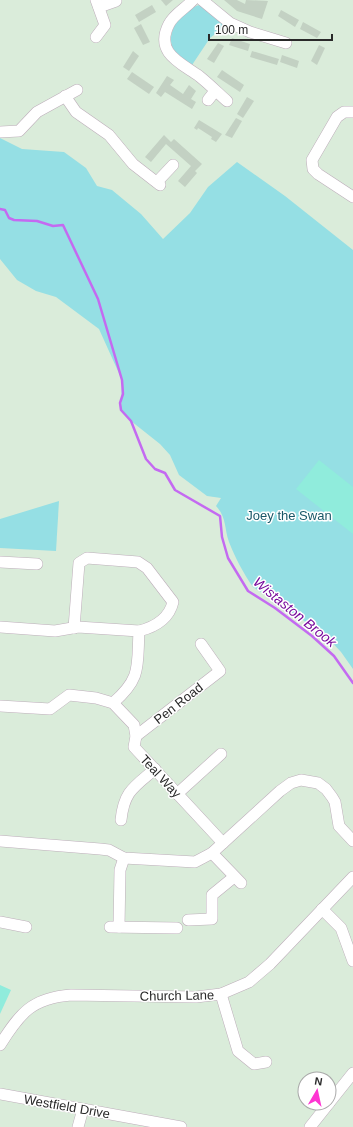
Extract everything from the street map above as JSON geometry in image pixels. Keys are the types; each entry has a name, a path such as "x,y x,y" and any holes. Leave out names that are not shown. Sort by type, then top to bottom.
{"street":[{"path":"193,0 169,24 166,35 167,50 176,61 216,90 227,101"},
{"path":"202,0 230,23 250,32 286,43"},
{"path":"96,37 105,24 98,3 116,1"},
{"path":"0,132 19,131 38,112 77,90"},
{"path":"208,100 216,90"},
{"path":"65,96 76,112 108,135 133,164 159,183 173,165"},
{"path":"353,112 344,112 337,117 312,160 313,169 318,174 353,197"},
{"path":"0,627 55,631 74,628 139,631 152,628 171,612 173,602 147,568 138,562 87,558 80,563 74,628"},
{"path":"0,562 37,564"},
{"path":"0,706 50,709 69,695 96,698 113,703 127,691 135,679 139,631"},
{"name":"Pen Road","path":"136,736 220,671 201,644"},
{"name":"Teal Way","path":"113,703 134,725 136,736 134,747 223,843"},
{"path":"177,794 222,754"},
{"path":"121,820 124,800 131,790 155,769"},
{"path":"0,841 109,850 124,858 195,862 212,853 280,791 291,783 301,780 318,783 326,789 335,802 338,826 353,841"},
{"path":"188,920 212,919 212,895 238,880 212,853"},
{"path":"124,858 120,870 114,927 177,928"},
{"name":"Church Lane","path":"0,1045 12,1026 26,1010 37,1002 52,997 71,995 196,997 221,994 241,987 258,975 353,877"},
{"path":"322,909 341,928 353,961"},
{"path":"0,922 26,926"},
{"path":"221,994 238,1051 254,1064 266,1062"},
{"path":"337,1093 353,1072"},
{"name":"Westfield Drive","path":"0,1094 181,1127"},
{"path":"78,1127 83,1109"},
{"path":"310,1127 323,1111"}],"green space":[{"path":"200,5 226,25 210,38 192,65 175,51 172,46 171,35 179,19 195,6"},
{"name":"Joey the Swan","path":"0,138 22,149 64,152 86,168 97,186 112,190 141,214 163,239 190,213 208,187 237,162 285,196 353,250 353,669 341,652 324,634 253,587 243,571 227,537 224,519 220,510 216,506 221,498 207,496 179,475 170,455 160,444 131,421 121,410 122,380 99,329 56,297 36,291 17,280 0,259"},
{"path":"59,501 56,551 0,548 0,519"}],"shaded area":[{"path":"319,460 353,487 353,534 296,489"},
{"path":"0,985 11,990 0,1014"}],"building":[{"path":"161,0 173,0 166,6"},
{"path":"224,0 237,0 245,4 246,0 268,1 262,19 237,11"},
{"path":"152,5 156,12 139,22 135,15"},
{"path":"281,10 299,20 295,27 278,16"},
{"path":"303,22 321,32 317,38 300,29"},
{"path":"141,24 150,42 143,45 134,28"},
{"path":"232,38 250,44 248,51 229,45"},
{"path":"218,43 224,46 214,63 207,59"},
{"path":"319,45 325,48 317,65 311,61"},
{"path":"133,51 139,56 129,71 123,67"},
{"path":"252,51 279,59 277,65 250,57"},
{"path":"282,55 299,61 297,68 280,62"},
{"path":"222,70 244,85 240,92 217,77"},
{"path":"132,72 154,87 149,94 127,79"},
{"path":"167,76 174,80 170,85 183,94 189,85 196,91 191,99 196,102 192,109 165,92 161,97 156,93"},
{"path":"247,97 254,101 243,118 237,114"},
{"path":"236,118 242,121 232,138 225,135"},
{"path":"199,120 222,134 216,142 211,139 212,137 198,128 197,130 194,128"},
{"path":"164,135 171,142 174,139 202,164 195,171 197,173 185,187 178,181 191,166 166,144 151,162 145,157"}],"waterway":[{"name":"Wistaston Brook","path":"0,209 5,210 9,218 14,220 37,221 53,226 63,225 98,299 122,380 123,394 120,403 121,410 131,421 146,459 155,469 165,473 175,490 220,516 222,537 228,558 248,591 275,608 312,636 334,656 353,683"}]}
